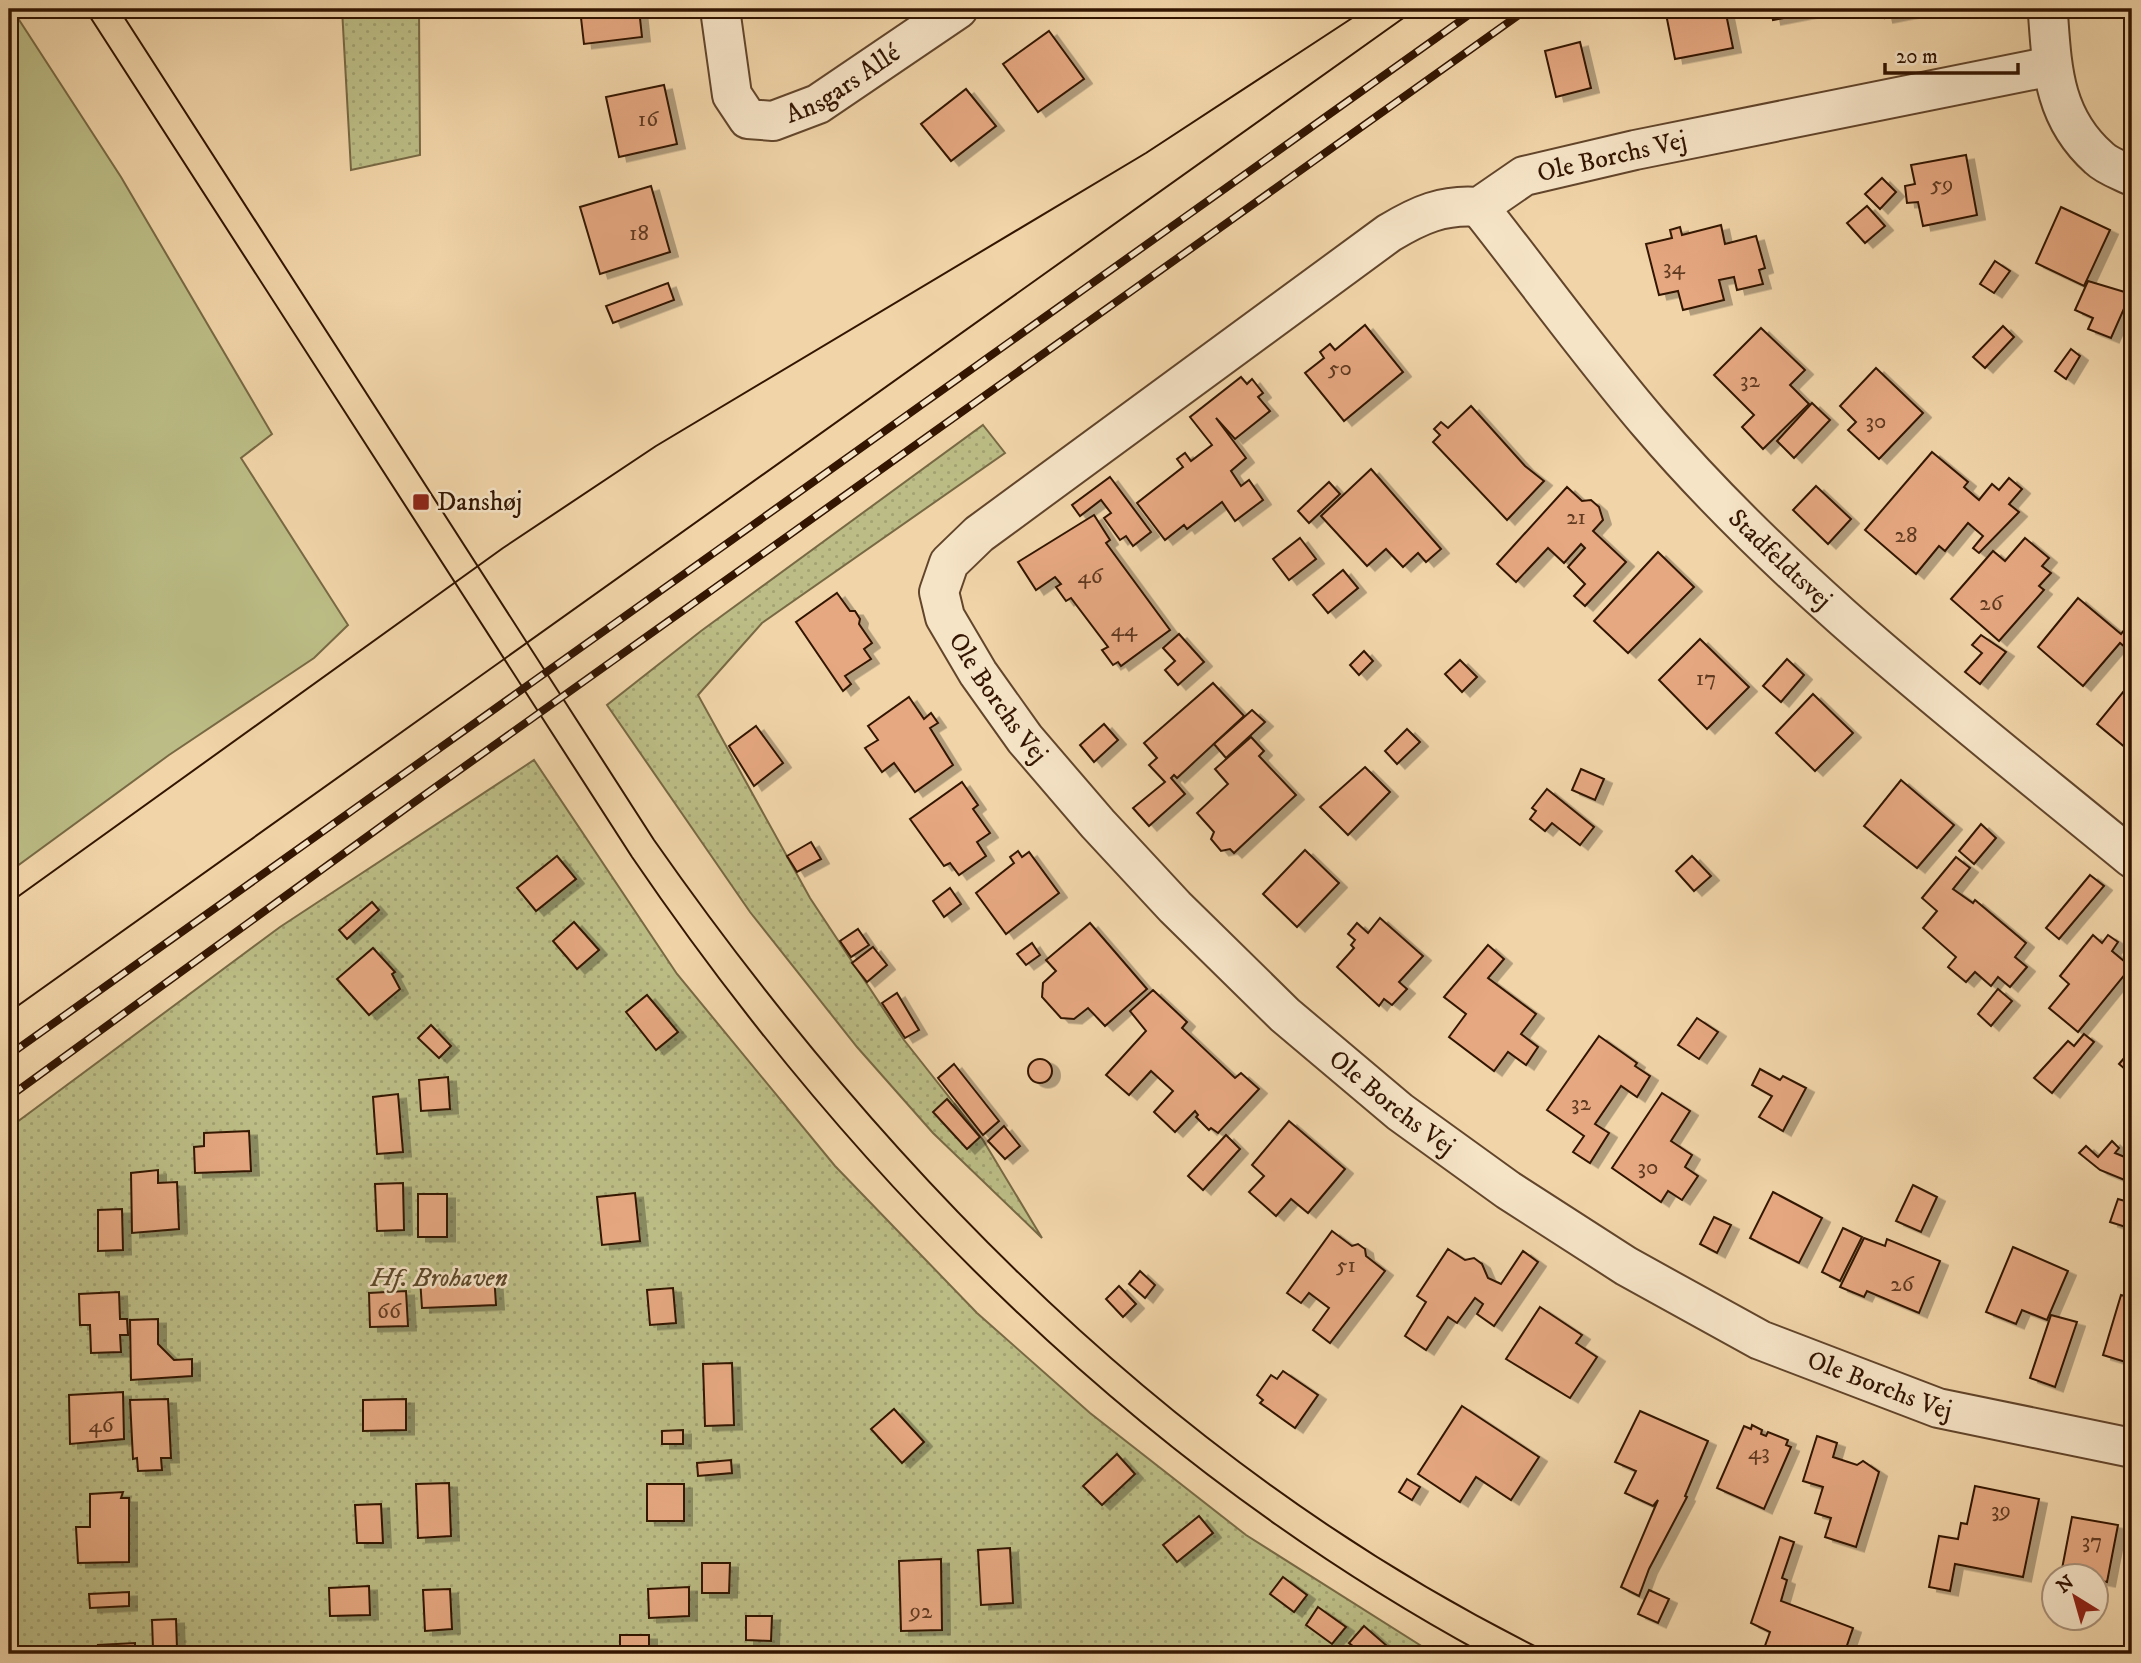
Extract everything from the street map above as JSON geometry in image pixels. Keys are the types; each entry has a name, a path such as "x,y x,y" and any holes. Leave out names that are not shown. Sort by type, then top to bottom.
{"street":[{"name":"Ansgars Allé","path":"720,9 732,95 748,119 773,121 818,104 958,9"},
{"path":"2051,9 2048,14 2052,66 2067,122 2100,160 2132,176"},
{"name":"Ole Borchs Vej","path":"2052,66 1635,150 1524,176 1479,207 1462,206 1429,211 1389,233 979,534 948,563 939,592 945,617 978,673 1025,739 1175,907 1284,1015 1400,1112 1508,1190 1626,1266 1760,1339 1938,1408 2132,1448"},
{"name":"Stadfeldtsvej","path":"1479,207 1650,424 1769,548 1915,679 2132,858"}],"green space":[{"path":"9,9 12,9 121,177 272,434 241,458 348,625 314,658 169,755 9,872"},
{"path":"342,9 419,9 420,155 351,170"},
{"path":"983,425 1005,453 762,623 698,695 810,898 904,1040 983,1140 1042,1238 933,1133 857,1047 750,912 607,705 701,631"},
{"name":"Hf. Brohaven","path":"534,760 677,974 835,1166 977,1313 1090,1413 1246,1535 1434,1654 9,1654 9,1128 280,927"}],"building":[{"path":"580,9 639,9 642,37 584,44"},
{"path":"1665,9 1725,9 1733,48 1675,59"},
{"path":"1771,9 1830,9 1773,20"},
{"path":"1883,9 1931,9 1885,18"},
{"path":"1049,31 1084,79 1038,112 1003,64"},
{"path":"1580,42 1591,88 1556,97 1545,51"},
{"path":"664,85 677,144 619,157 606,97"},
{"path":"966,89 996,126 951,161 921,124"},
{"path":"1966,155 1977,215 1923,226 1918,202 1907,203 1905,186 1915,184 1911,165"},
{"path":"1882,178 1896,192 1880,209 1865,194"},
{"path":"651,186 670,252 600,274 580,207"},
{"path":"1867,206 1885,226 1865,243 1847,223"},
{"path":"2061,207 2110,230 2084,286 2036,263"},
{"path":"1721,225 1725,244 1756,236 1765,268 1759,270 1763,284 1737,290 1734,277 1719,280 1724,300 1683,310 1678,291 1659,295 1646,244 1672,238 1670,230 1680,227 1682,235"},
{"path":"1995,261 2010,271 1994,293 1980,284"},
{"path":"2088,281 2128,293 2132,284 2132,307 2126,304 2111,338 2088,329 2093,318 2075,310"},
{"path":"668,283 674,300 613,323 606,306"},
{"path":"1365,325 1403,372 1344,421 1305,373 1324,358 1320,352 1330,344 1335,350"},
{"path":"2003,326 2014,337 1985,368 1973,357"},
{"path":"1761,328 1805,370 1790,385 1809,404 1763,449 1742,427 1754,415 1714,375"},
{"path":"2071,349 2080,356 2066,379 2055,371"},
{"path":"1876,368 1923,413 1879,459 1848,430 1856,422 1840,406"},
{"path":"1241,377 1247,384 1252,379 1263,393 1258,397 1270,411 1235,439 1216,418 1246,458 1231,471 1241,486 1249,480 1263,500 1235,521 1222,502 1187,529 1184,525 1165,540 1137,503 1183,467 1177,459 1185,453 1191,461 1212,445 1190,417"},
{"path":"1812,403 1830,420 1794,458 1777,441"},
{"path":"1471,406 1525,466 1544,481 1507,520 1433,442 1440,435 1434,429 1441,422 1448,428"},
{"path":"1932,452 1968,482 1964,487 1979,500 1992,484 1999,490 2009,478 2022,489 2009,504 2019,512 1979,553 1973,548 1983,536 1968,523 1945,551 1939,546 1916,574 1865,530"},
{"path":"1371,469 1441,549 1426,562 1418,553 1403,567 1386,549 1367,566 1321,516"},
{"path":"1110,477 1151,532 1133,546 1126,536 1120,540 1104,518 1111,513 1101,500 1080,516 1072,505"},
{"path":"1329,482 1340,494 1309,523 1298,511"},
{"path":"1816,486 1851,519 1828,544 1793,510"},
{"path":"1567,487 1582,501 1591,500 1599,507 1603,520 1593,531 1626,562 1585,606 1574,596 1585,584 1568,567 1585,548 1581,544 1564,563 1548,548 1516,582 1497,564"},
{"path":"1094,515 1110,540 1106,543 1170,630 1121,666 1118,662 1113,665 1102,650 1108,647 1071,598 1066,601 1056,587 1061,584 1055,577 1036,590 1018,562"},
{"path":"1300,538 1316,559 1289,580 1273,559"},
{"path":"2025,538 2049,558 2042,566 2051,573 2039,586 2044,590 1999,641 1951,599 1993,551 2005,561"},
{"path":"1658,552 1694,587 1628,653 1594,621"},
{"path":"1343,570 1358,588 1328,613 1313,595"},
{"path":"837,593 850,611 855,611 860,619 859,624 872,643 864,649 871,659 845,676 851,684 843,691 796,622"},
{"path":"2078,598 2121,634 2132,620 2132,653 2120,643 2083,686 2038,647"},
{"path":"1179,634 1204,662 1178,685 1165,670 1175,661 1163,648"},
{"path":"1981,635 2006,652 1980,684 1965,672 1982,653 1972,645"},
{"path":"1700,639 1749,687 1707,729 1659,680"},
{"path":"1364,651 1373,661 1359,675 1350,665"},
{"path":"1787,659 1804,675 1781,702 1763,686"},
{"path":"1460,660 1477,677 1462,692 1445,674"},
{"path":"1213,683 1244,716 1177,778 1174,775 1171,778 1185,794 1149,826 1133,808 1165,782 1149,765 1157,758 1144,743"},
{"path":"2128,686 2132,690 2132,753 2097,724"},
{"path":"1813,694 1853,733 1815,771 1776,733"},
{"path":"909,697 924,719 931,713 938,723 930,728 953,765 915,792 894,763 882,772 865,748 878,740 868,726"},
{"path":"1252,710 1265,722 1226,758 1214,744"},
{"path":"1104,724 1118,740 1094,762 1080,745"},
{"path":"756,726 783,763 754,786 729,746"},
{"path":"1407,729 1420,742 1397,764 1385,751"},
{"path":"1251,737 1264,751 1259,756 1296,795 1234,853 1230,849 1221,851 1211,839 1214,832 1197,813 1228,784 1215,769"},
{"path":"1365,767 1390,792 1348,835 1320,807"},
{"path":"1581,769 1604,779 1595,800 1572,790"},
{"path":"1901,780 1954,825 1917,868 1864,826"},
{"path":"962,782 978,805 973,809 990,833 977,842 986,856 959,875 950,863 944,866 910,819"},
{"path":"1547,789 1594,827 1580,845 1552,823 1545,831 1530,819 1536,811 1532,808"},
{"path":"1981,824 1996,838 1974,864 1959,851"},
{"path":"811,842 821,859 797,872 787,856"},
{"path":"1305,850 1339,883 1297,927 1263,894"},
{"path":"1018,851 1022,857 1029,852 1059,893 1006,934 976,893 1014,863 1010,857"},
{"path":"557,856 576,879 536,911 517,888"},
{"path":"1692,856 1711,876 1694,891 1676,871"},
{"path":"1956,857 1970,868 1953,889 1973,903 1975,900 2026,943 2015,957 2027,967 2010,987 1998,977 1991,986 1975,972 1966,982 1948,967 1956,957 1923,928 1937,911 1922,898"},
{"path":"2090,875 2104,886 2059,939 2046,928"},
{"path":"950,888 961,904 944,917 933,901"},
{"path":"372,902 379,910 347,939 339,930"},
{"path":"1380,918 1423,956 1399,982 1407,989 1392,1005 1384,999 1379,1006 1337,967 1354,948 1351,945 1355,940 1348,934 1357,923 1368,933"},
{"path":"574,922 599,950 577,969 553,941"},
{"path":"1090,923 1147,989 1105,1026 1088,1008 1074,1019 1061,1018 1042,997 1043,983 1056,971 1046,960"},
{"path":"858,929 869,945 851,957 840,941"},
{"path":"2093,935 2102,943 2108,935 2118,942 2112,951 2131,967 2078,1032 2049,1008 2069,984 2060,976"},
{"path":"1032,943 1040,955 1026,965 1017,954"},
{"path":"1488,945 1504,959 1488,978 1536,1014 1521,1034 1538,1047 1526,1065 1508,1052 1494,1071 1449,1037 1466,1014 1444,997"},
{"path":"873,947 887,965 867,982 852,963"},
{"path":"373,948 395,972 392,974 400,989 369,1015 337,979"},
{"path":"1998,989 2012,1001 1991,1026 1978,1014"},
{"path":"1153,990 1187,1022 1182,1028 1235,1078 1241,1073 1259,1089 1218,1133 1211,1128 1209,1130 1196,1117 1198,1115 1195,1111 1175,1132 1154,1112 1173,1091 1151,1071 1129,1095 1106,1075 1146,1031 1130,1011"},
{"path":"897,993 919,1030 905,1038 882,1003"},
{"path":"647,995 678,1032 656,1050 626,1012"},
{"path":"1697,1018 1718,1032 1699,1059 1678,1045"},
{"path":"431,1025 451,1046 439,1058 418,1038"},
{"path":"2084,1034 2094,1042 2052,1093 2034,1078 2068,1041 2074,1046"},
{"path":"1599,1036 1637,1063 1635,1066 1650,1076 1637,1097 1621,1086 1595,1124 1609,1133 1590,1163 1573,1152 1584,1136 1547,1110"},
{"path":"2132,1049 2132,1075 2119,1064"},
{"path":"1040,1059 1049,1062 1052,1071 1049,1080 1040,1083 1031,1080 1028,1071 1031,1062"},
{"path":"954,1064 999,1121 983,1135 938,1078"},
{"path":"1760,1069 1780,1080 1783,1076 1806,1088 1783,1131 1759,1117 1772,1096 1752,1085"},
{"path":"448,1077 450,1109 421,1111 419,1080"},
{"path":"1662,1093 1690,1111 1671,1141 1692,1155 1685,1167 1698,1176 1682,1200 1668,1191 1661,1202 1612,1168"},
{"path":"398,1094 403,1152 377,1154 373,1097"},
{"path":"947,1099 980,1137 967,1149 933,1112"},
{"path":"1289,1121 1345,1169 1308,1213 1291,1199 1276,1216 1249,1192 1264,1176 1252,1165"},
{"path":"1004,1126 1020,1146 1005,1159 988,1141"},
{"path":"249,1131 251,1171 195,1173 194,1147 204,1146 204,1133"},
{"path":"1226,1135 1240,1149 1203,1190 1188,1176"},
{"path":"2112,1141 2119,1148 2115,1153 2132,1160 2132,1183 2100,1170 2079,1153 2086,1146 2098,1157"},
{"path":"158,1170 158,1183 177,1182 179,1229 132,1233 131,1173"},
{"path":"403,1183 404,1230 377,1231 375,1184"},
{"path":"1913,1185 1937,1197 1921,1232 1896,1221"},
{"path":"1773,1192 1822,1218 1799,1263 1750,1238"},
{"path":"635,1193 640,1241 602,1245 597,1197"},
{"path":"418,1194 447,1194 447,1237 418,1237"},
{"path":"2118,1199 2132,1203 2129,1228 2110,1222"},
{"path":"122,1209 123,1250 98,1251 98,1210"},
{"path":"1714,1217 1731,1225 1717,1253 1700,1244"},
{"path":"1843,1228 1862,1237 1840,1281 1822,1272"},
{"path":"1332,1231 1352,1246 1358,1244 1365,1249 1366,1256 1385,1271 1330,1343 1313,1330 1329,1308 1309,1293 1301,1303 1287,1293"},
{"path":"1864,1238 1885,1246 1887,1239 1940,1261 1919,1313 1867,1291 1864,1297 1840,1287"},
{"path":"2013,1247 2068,1271 2047,1320 2022,1310 2016,1324 1986,1312"},
{"path":"1448,1249 1465,1260 1474,1258 1482,1264 1488,1278 1501,1284 1523,1251 1538,1262 1494,1326 1477,1314 1483,1304 1475,1298 1457,1323 1448,1317 1426,1350 1405,1336 1426,1302 1417,1296"},
{"path":"1140,1271 1155,1285 1145,1298 1129,1284"},
{"path":"494,1274 496,1305 422,1308 420,1278"},
{"path":"1119,1286 1136,1304 1123,1317 1106,1299"},
{"path":"673,1288 676,1323 650,1325 647,1290"},
{"path":"406,1291 408,1326 370,1327 369,1293"},
{"path":"119,1292 120,1319 127,1319 128,1335 120,1335 121,1352 91,1353 90,1325 80,1325 79,1294"},
{"path":"2121,1295 2132,1298 2132,1364 2103,1355"},
{"path":"1540,1307 1582,1335 1576,1343 1597,1357 1570,1398 1506,1359"},
{"path":"2051,1315 2077,1322 2055,1387 2030,1378"},
{"path":"158,1319 158,1344 174,1360 192,1359 192,1376 131,1380 130,1320"},
{"path":"732,1363 734,1425 705,1426 703,1364"},
{"path":"1283,1371 1318,1395 1295,1428 1260,1403 1263,1400 1257,1395 1271,1375 1277,1379"},
{"path":"123,1392 124,1439 70,1444 69,1395"},
{"path":"168,1399 171,1458 161,1458 162,1470 138,1471 137,1458 133,1459 130,1400"},
{"path":"406,1399 406,1430 363,1431 363,1400"},
{"path":"1462,1406 1539,1457 1511,1500 1476,1477 1460,1502 1418,1474"},
{"path":"894,1409 924,1442 902,1463 871,1429"},
{"path":"1640,1411 1708,1441 1685,1496 1687,1497 1649,1569 1639,1596 1621,1587 1658,1500 1653,1506 1625,1493 1636,1471 1615,1462"},
{"path":"1752,1425 1762,1430 1761,1434 1766,1436 1768,1432 1788,1440 1786,1445 1791,1447 1764,1509 1717,1488 1744,1426 1751,1429"},
{"path":"683,1430 683,1444 662,1444 662,1431"},
{"path":"1817,1436 1837,1443 1833,1457 1857,1465 1863,1461 1879,1472 1856,1547 1825,1537 1831,1518 1815,1513 1823,1487 1803,1481"},
{"path":"1117,1454 1135,1474 1102,1505 1083,1486"},
{"path":"731,1460 732,1473 698,1476 697,1463"},
{"path":"1407,1479 1420,1487 1412,1500 1399,1492"},
{"path":"449,1483 451,1536 418,1538 416,1484"},
{"path":"647,1484 684,1484 684,1521 647,1521"},
{"path":"1975,1486 2039,1499 2023,1577 1955,1564 1950,1591 1929,1587 1939,1536 1958,1539 1961,1523 1967,1524"},
{"path":"123,1492 121,1498 129,1498 129,1562 78,1563 76,1527 90,1527 90,1494"},
{"path":"381,1504 383,1543 357,1543 355,1505"},
{"path":"1199,1516 1213,1533 1177,1562 1163,1545"},
{"path":"2072,1517 2118,1525 2110,1566 2110,1562 2063,1562"},
{"path":"1780,1537 1794,1542 1782,1578 1787,1580 1781,1601 1853,1628 1844,1654 1762,1654 1770,1632 1751,1623"},
{"path":"1010,1548 1013,1603 981,1605 978,1550"},
{"path":"941,1559 942,1630 901,1631 899,1561"},
{"path":"702,1563 730,1563 729,1593 702,1593"},
{"path":"1283,1577 1307,1595 1294,1612 1270,1594"},
{"path":"369,1586 370,1615 330,1616 329,1588"},
{"path":"689,1587 689,1616 649,1618 648,1589"},
{"path":"450,1589 452,1629 425,1631 423,1590"},
{"path":"1649,1590 1669,1599 1658,1623 1638,1614"},
{"path":"129,1592 129,1606 90,1608 89,1594"},
{"path":"1318,1607 1346,1627 1332,1644 1306,1625"},
{"path":"746,1616 772,1616 771,1641 746,1640"},
{"path":"176,1619 177,1648 153,1649 152,1620"},
{"path":"1364,1626 1387,1646 1380,1654 1363,1654 1349,1643"},
{"path":"620,1635 649,1635 649,1648 620,1647"},
{"path":"135,1643 135,1654 99,1654 98,1645"},
{"path":"967,1649 967,1654 917,1654 916,1651"}],"tram line":[{"path":"85,9 632,857 718,977 810,1092 907,1202 1011,1306 1121,1405 1236,1496 1357,1579 1484,1654"},
{"path":"119,9 654,840 745,963 841,1083 943,1197 1052,1304 1166,1405 1288,1497 1416,1581 1551,1654"},
{"path":"9,903 503,548 656,446 1146,153 1366,9"},
{"path":"9,1012 1416,9"}],"railway":[{"path":"9,1055 1477,9"},
{"path":"9,1097 416,801 1527,9"}],"place":[{"name":"Danshøj","path":"421,502"}]}
